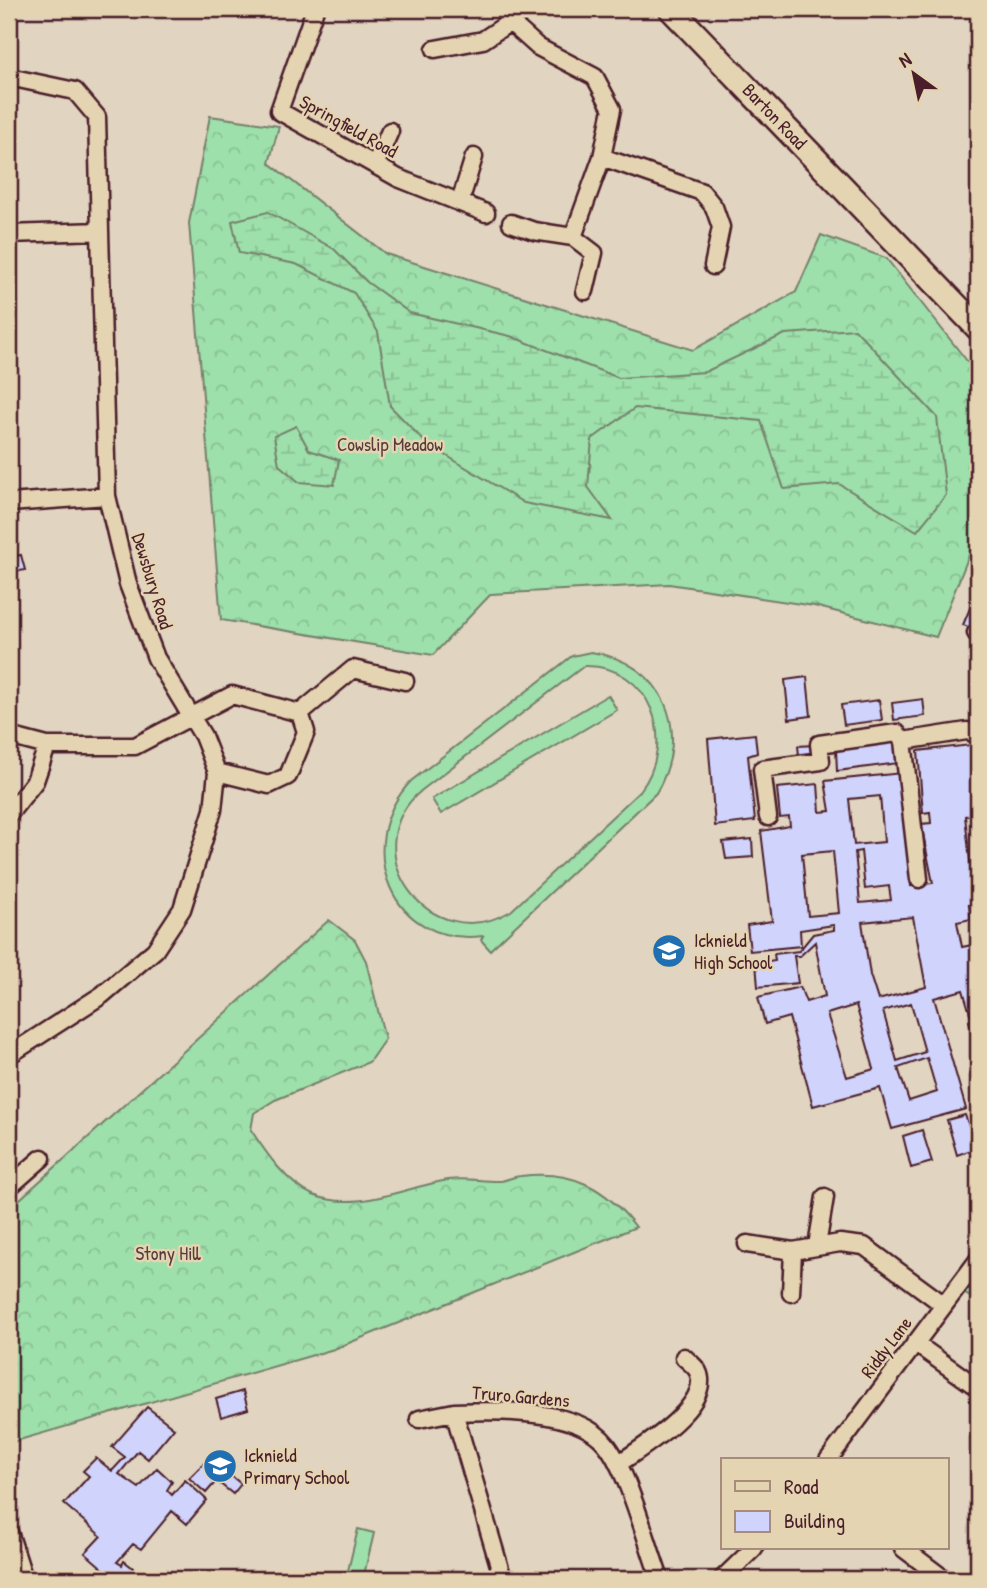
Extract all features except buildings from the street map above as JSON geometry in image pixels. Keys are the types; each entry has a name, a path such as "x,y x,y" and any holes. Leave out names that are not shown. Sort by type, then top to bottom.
{"highway":[{"name":"Barton Road","path":"671,9 978,328"}],"street":[{"name":"Springfield Road","path":"315,9 279,111 398,178 486,212"},
{"path":"435,50 483,40 506,15 538,47 595,77 612,109 602,157 573,237"},
{"name":"Dewsbury Road","path":"9,77 75,92 97,117 107,496 128,584 156,658 189,717 203,736 217,772 213,810 182,909 155,950 102,995 9,1055"},
{"path":"375,165 390,131"},
{"path":"460,202 474,156"},
{"path":"602,157 702,192 714,207 721,227 713,266"},
{"path":"511,223 534,231 573,237 594,253 585,291"},
{"path":"9,234 100,231"},
{"path":"9,503 107,496"},
{"path":"300,713 353,669 405,681"},
{"path":"9,736 47,746 135,746 232,695 300,713"},
{"path":"217,772 269,785 288,776 306,732 300,713"},
{"path":"903,741 967,731 978,734"},
{"path":"768,817 762,769 821,761 819,744 897,733 903,741 919,879"},
{"path":"9,814 35,781 47,746"},
{"path":"9,1187 42,1158"},
{"path":"817,1246 825,1197"},
{"path":"747,1244 793,1251 840,1243 864,1246 944,1305"},
{"path":"791,1293 793,1251"},
{"name":"Riddy Lane","path":"829,1458 978,1260"},
{"path":"915,1343 978,1388"},
{"path":"618,1464 668,1429 698,1392 701,1381 698,1369 684,1357"},
{"name":"Truro Gardens","path":"503,1579 454,1412 503,1411 578,1422 606,1444 618,1464 660,1579"},
{"path":"419,1419 454,1412"},
{"path":"9,1532 23,1579"},
{"path":"722,1579 752,1550"},
{"path":"907,1550 944,1579"}],"green space":[{"name":"Cowslip Meadow","path":"210,116 279,126 269,163 386,254 693,350 796,292 821,235 886,258 978,375 978,533 936,637 814,606 669,584 491,594 433,655 221,620 189,223"},
{"path":"268,212 334,249 367,282 410,313 510,336 619,378 705,372 785,334 855,329 937,417 946,495 917,531 839,484 784,489 761,421 635,408 592,439 588,487 612,520 524,503 426,443 390,406 378,332 354,293 296,264 239,253 232,221"},
{"path":"296,426 309,450 339,460 334,485 299,482 279,465 274,436"},
{"path":"591,652 616,658 637,670 653,685 665,703 671,724 672,747 667,770 656,793 490,950 481,940 483,936 451,935 424,926 404,909 390,887 383,861 384,834 393,807 411,781 572,656","holes":["584,666 607,669 626,678 641,692 651,709 657,729 657,751 651,771 640,791 511,911 481,922 453,921 428,909 409,891 397,867 394,841 402,814 422,790"]},
{"path":"608,695 617,710 441,814 432,799"},
{"name":"Stony Hill","path":"329,920 355,940 366,961 385,1039 369,1062 275,1100 254,1113 251,1130 286,1176 313,1195 345,1201 378,1197 450,1180 501,1181 518,1176 557,1176 586,1184 600,1192 636,1227 334,1349 9,1443 9,1294 15,1291 9,1280 9,1209"},
{"path":"978,1274 978,1301 963,1293"},
{"path":"358,1529 374,1533 363,1579 346,1579"}],"place":[{"name":"Icknield High School","path":"669,951"},
{"name":"Icknield Primary School","path":"220,1466"}]}
